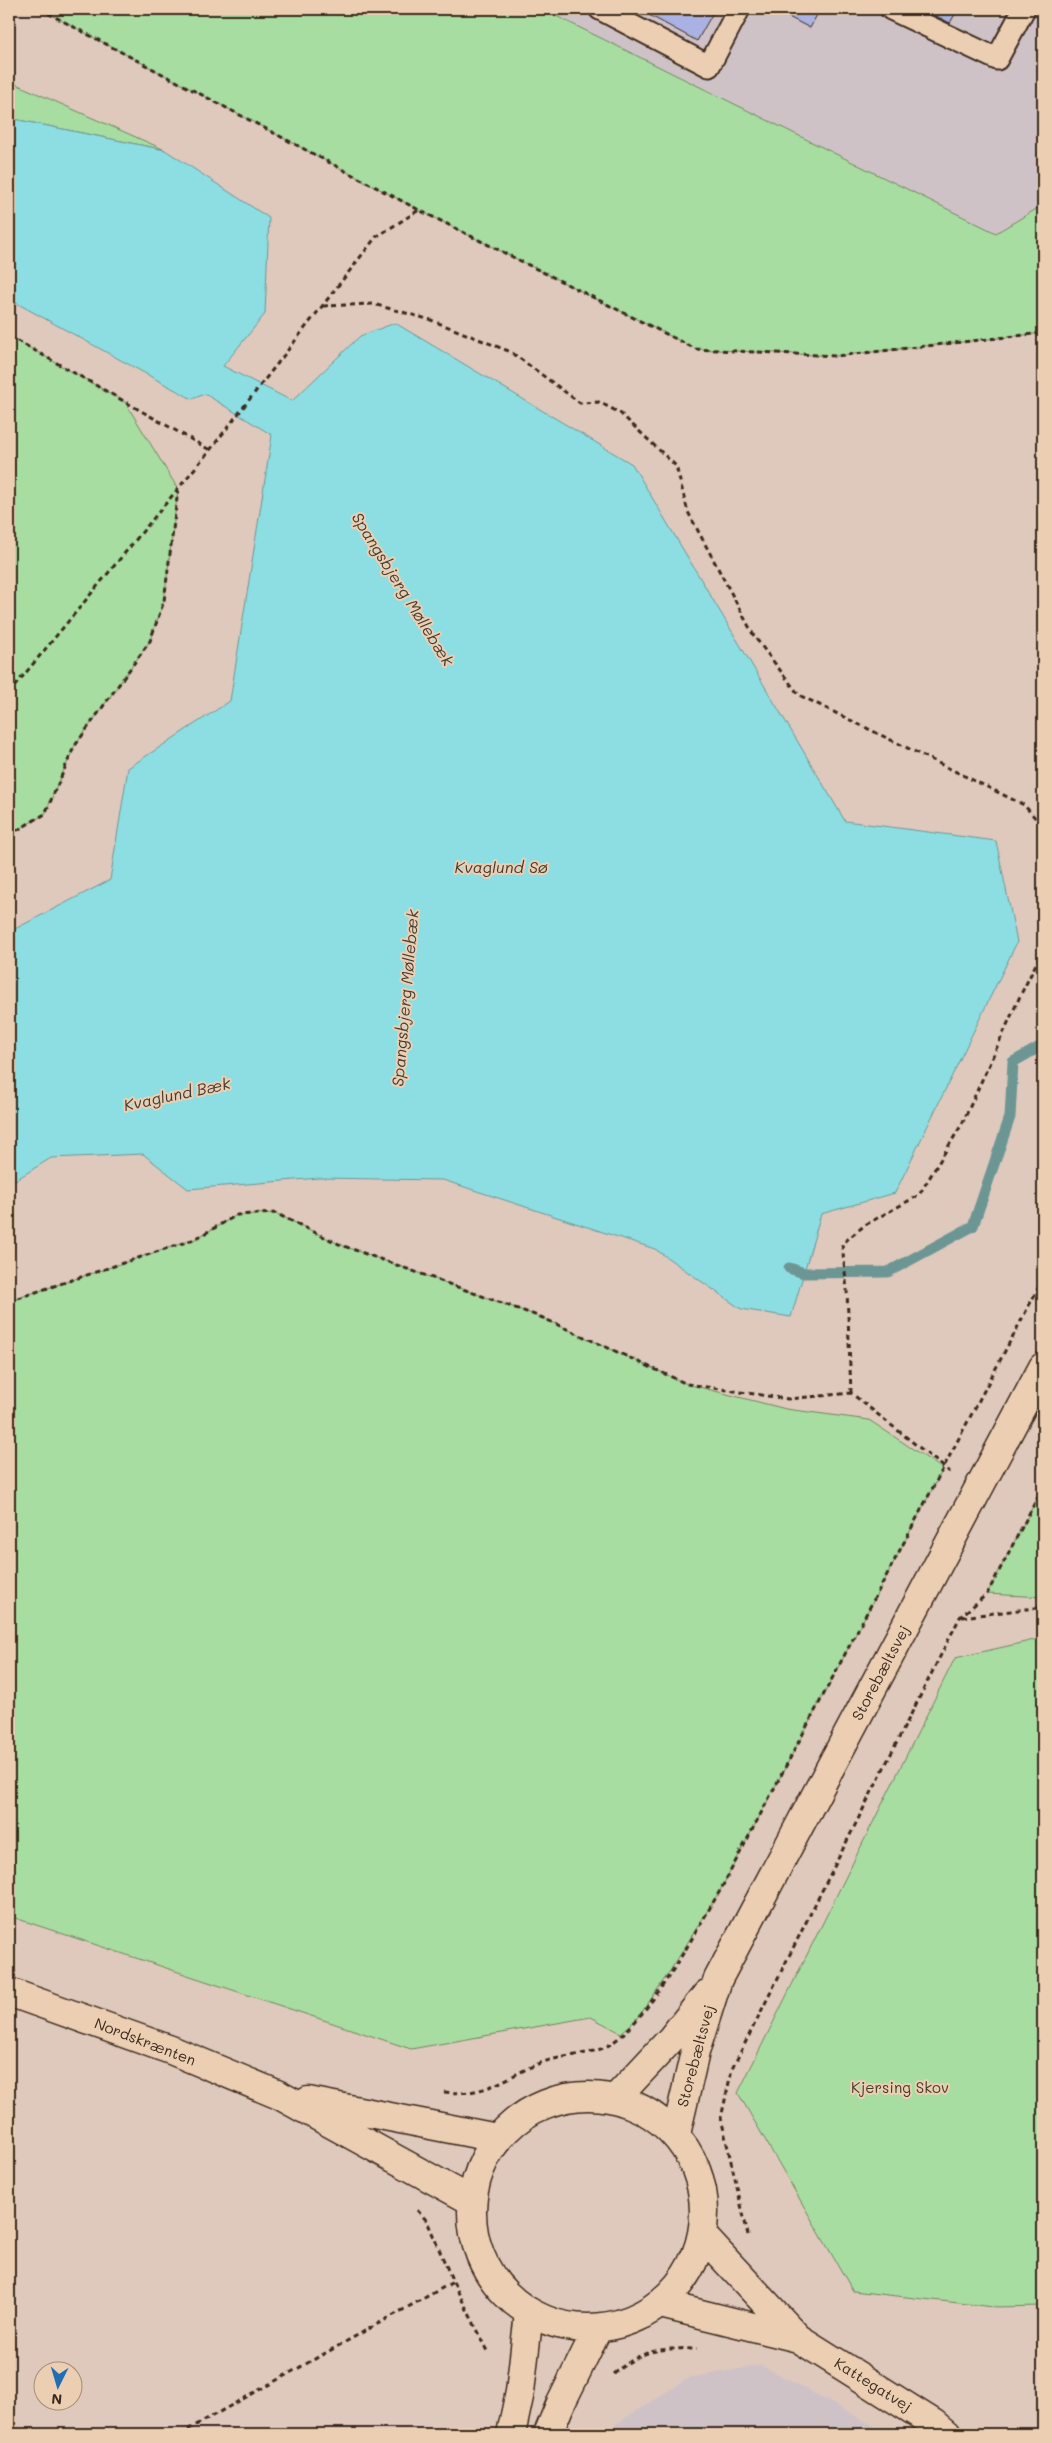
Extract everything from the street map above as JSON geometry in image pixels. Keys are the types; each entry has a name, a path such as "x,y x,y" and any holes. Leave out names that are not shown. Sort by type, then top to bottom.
{"street":[{"name":"Storebæltsvej","path":"616,2098 672,2038 718,1979 1043,1367"},
{"name":"Storebæltsvej","path":"676,2134 695,2052 718,1979"},
{"name":"Nordskrænten","path":"9,1992 171,2050 279,2095 472,2201"},
{"name":"Nordskrænten","path":"279,2095 498,2138"},
{"path":"583,2095 616,2098 649,2112 676,2134 696,2165 705,2200 703,2236 688,2274 660,2304 630,2321 598,2328 562,2326 529,2313 503,2292 484,2265 473,2234 472,2201 480,2168 498,2138 521,2116 551,2100 583,2095"},
{"name":"Kattegatvej","path":"703,2236 798,2338 933,2423 946,2434"},
{"name":"Kattegatvej","path":"660,2304 798,2338"},
{"path":"511,2434 520,2392 529,2313"},
{"path":"548,2434 560,2405 598,2328"}],"lane":[{"path":"600,9 709,66 739,9"},
{"path":"891,9 997,59 1024,9"}],"path":[{"path":"40,9 418,210 696,349 836,356 1043,332"},
{"path":"9,693 210,450 376,237 418,210"},
{"path":"323,306 373,304 431,320 511,352 580,403 599,402 620,413 676,466 688,512 754,636 799,695 1024,805 1043,827"},
{"path":"9,336 210,450"},
{"path":"9,835 45,814 74,747 150,641 164,601 178,489"},
{"path":"851,1393 847,1290 842,1244 865,1225 919,1196 962,1124 1043,950"},
{"path":"9,1301 195,1239 237,1215 275,1213 341,1245 543,1318 687,1384 788,1399 851,1393 943,1469 979,1488"},
{"path":"416,2123 427,2090 464,2094 490,2088 543,2062 608,2046 638,2018 670,1972 721,1888 1043,1279"},
{"path":"750,2241 744,2223 721,2118 732,2069 960,1617 986,1594 1043,1487"},
{"path":"960,1617 1043,1607"},
{"path":"415,2208 427,2221 454,2282 489,2349 489,2358"},
{"path":"180,2434 454,2282"},
{"path":"607,2380 632,2358 663,2348 705,2349 727,2322"}],"shaded area":[{"path":"542,9 1043,9 1043,205 996,233"},
{"path":"761,2365 889,2434 613,2434 616,2424 688,2378"}],"green space":[{"path":"40,9 542,9 996,233 1043,205 1043,333 836,356 696,349 419,210"},
{"path":"9,81 165,150 9,118"},
{"path":"9,336 125,402 178,489 164,601 150,641 74,747 45,814 9,835"},
{"path":"275,1213 341,1245 543,1318 687,1384 786,1409 869,1420 943,1469 721,1889 638,2018 621,2033 591,2017 411,2049 9,1916 9,1301 195,1239 237,1215"},
{"path":"1043,1487 1043,1597 987,1594"},
{"name":"Kjersing Skov","path":"1043,1638 1043,2306 994,2307 853,2291 738,2093 955,1658"}],"water":[{"name":"Kvaglund Sø","path":"9,118 165,150 269,218 265,314 223,366 292,401 360,336 395,323 632,464 845,821 996,841 1017,942 895,1193 821,1214 791,1317 741,1309 655,1249 443,1180 319,1178 188,1189 143,1154 51,1158 9,1184 9,932 110,880 128,768 230,701 272,435 205,394 192,399 9,299"}],"building":[{"path":"638,9 715,9 697,41"},
{"path":"773,9 820,9 810,28"},
{"path":"923,9 958,9 950,23"}],"waterway":[{"name":"Spangsbjerg Møllebæk","path":"789,1268 804,1273 888,1272 973,1226 1010,1117 1013,1062 1043,1045"}],"water label":[{"name":"Kvaglund Bæk","path":"177,1094"}]}
